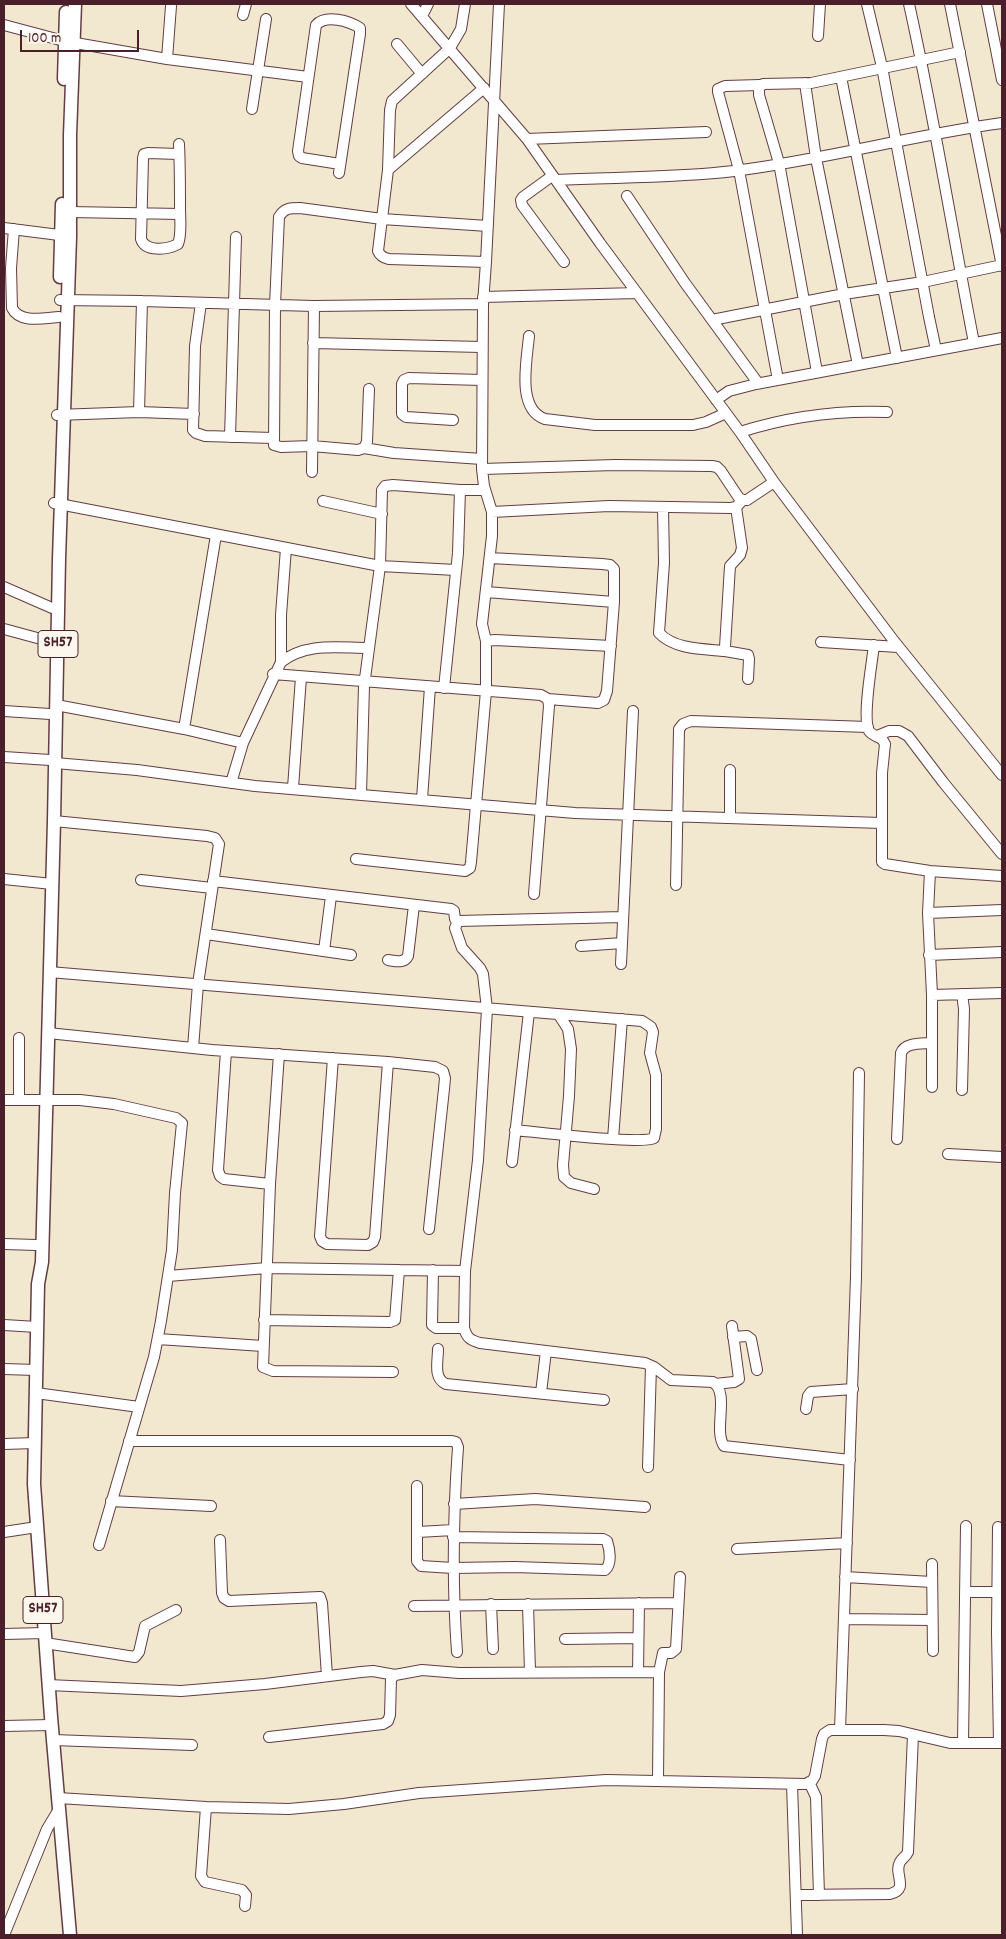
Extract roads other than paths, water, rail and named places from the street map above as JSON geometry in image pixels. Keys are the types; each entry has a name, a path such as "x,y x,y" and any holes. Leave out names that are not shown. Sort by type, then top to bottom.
{"main road":[{"name":"SH57","path":"66,236 70,212 67,4"},
{"name":"SH57","path":"53,709 52,608 61,415 69,42 74,4"},
{"name":"SH57","path":"61,415 59,317 64,301"},
{"name":"SH57","path":"58,504 59,559 48,915 42,1262 38,1284 34,1484 51,1725 70,1935"},
{"name":"SH57","path":"49,884 54,821 52,761"},
{"name":"SH57","path":"38,1284 36,1245 48,1033 48,915"}],"street":[{"path":"243,15 246,4"},
{"path":"411,4 527,139 637,293 740,432 774,482 898,647 1002,775"},
{"path":"422,16 428,4"},
{"path":"464,4 461,29 450,48 392,101 388,170 378,251 384,258 486,262"},
{"path":"356,858 465,871 470,868 486,691 486,641 482,624 490,558 492,512 485,490 482,464 481,347 499,4"},
{"path":"818,36 820,4"},
{"path":"867,4 882,67 936,350"},
{"path":"909,4 936,134 974,343"},
{"path":"712,320 844,294 923,282 1002,265 950,4"},
{"path":"988,4 1002,80"},
{"path":"167,58 171,6"},
{"path":"252,109 266,19"},
{"path":"328,19 354,24 360,28 340,168 299,156 298,151 308,77 316,25 320,20 328,19"},
{"path":"4,25 69,42 167,58 308,77"},
{"path":"397,44 422,74"},
{"path":"778,380 739,170 718,89 725,86 804,83 960,52"},
{"path":"840,77 897,358"},
{"path":"804,83 816,158 858,365"},
{"path":"760,86 759,95 779,163 817,372"},
{"path":"388,170 484,88"},
{"path":"564,262 522,205 521,200 554,178 705,174 739,170 816,158 896,141 1002,123"},
{"path":"527,139 706,132"},
{"path":"179,149 180,240 178,244 172,247 148,248 142,244 140,239 141,214 144,154 179,149"},
{"path":"627,196 712,320 758,383"},
{"path":"488,226 382,219 300,208 290,208 282,212 278,217 274,445 277,447 312,446 358,450 364,448 482,464 717,467 739,498 742,548 740,554 730,566 726,651"},
{"path":"70,212 180,214"},
{"path":"59,317 25,318 14,312 10,300 7,268 9,228 66,236"},
{"path":"230,437 236,237"},
{"path":"64,301 201,302 314,306 637,293"},
{"path":"139,412 142,301"},
{"path":"201,302 195,346 193,430 196,433 230,437 273,438"},
{"path":"312,472 314,306"},
{"path":"529,336 527,398 532,411 538,417 595,426 693,425 706,422 726,413"},
{"path":"716,400 729,391 758,383 1002,338"},
{"path":"314,343 481,347"},
{"path":"453,420 406,417 402,414 402,384 404,380 410,378 482,380"},
{"path":"364,448 367,442 369,389"},
{"path":"740,432 771,422 861,411 887,412"},
{"path":"61,415 139,412 194,414"},
{"path":"492,512 609,506 663,507 739,504 774,482"},
{"path":"361,794 365,682 380,566 382,490 385,486 393,485 485,490"},
{"path":"444,688 456,570 460,490"},
{"path":"323,501 382,514"},
{"path":"58,504 380,566 456,570"},
{"path":"663,507 664,563 659,633 664,638 680,645 748,655 750,660 748,679"},
{"path":"184,729 216,535"},
{"path":"231,783 243,743 280,662 286,548"},
{"path":"274,674 541,695 548,699 598,703 604,700 607,692 611,646 614,569 610,565 490,558"},
{"path":"4,587 52,608"},
{"path":"486,592 614,602"},
{"path":"4,629 52,642"},
{"path":"486,641 611,646"},
{"path":"821,642 898,647"},
{"path":"874,645 866,714 868,727 872,734 882,739 885,744 882,773 882,862 930,871 1002,876"},
{"path":"280,662 303,649 369,648"},
{"path":"293,788 301,676"},
{"path":"422,799 430,687"},
{"path":"534,894 548,699"},
{"path":"4,711 53,709 184,729 243,743"},
{"path":"621,964 633,711"},
{"path":"676,885 679,728 683,724 691,721 868,727"},
{"path":"876,736 889,731 899,731 908,736 1002,854"},
{"path":"4,757 137,770 231,783 541,810 677,817 881,823"},
{"path":"730,770 730,818"},
{"path":"54,821 207,836 215,838 219,844 198,984 193,1048"},
{"path":"930,871 928,913 932,995 932,1087"},
{"path":"4,879 49,884"},
{"path":"141,880 213,885 453,909 455,919 458,921"},
{"path":"324,951 331,896"},
{"path":"388,960 402,962 408,956 414,905"},
{"path":"928,913 1002,910"},
{"path":"458,921 623,917"},
{"path":"458,921 455,928 460,943 483,974 487,1009 478,1160 465,1271 464,1328 470,1340 645,1363 671,1380 710,1382 715,1384 734,1382 739,1379 732,1326"},
{"path":"206,934 351,955"},
{"path":"581,946 622,943"},
{"path":"929,955 1002,952"},
{"path":"49,972 647,1023 652,1032 650,1053 656,1075 656,1134 654,1138 646,1140 613,1139 515,1130"},
{"path":"932,995 1002,993"},
{"path":"962,994 964,1009 962,1090"},
{"path":"512,1162 529,1012"},
{"path":"559,1014 568,1029 570,1049 569,1096 563,1165 564,1177 571,1183 594,1189"},
{"path":"613,1139 622,1020"},
{"path":"48,1033 226,1051 388,1062 435,1068 443,1071 445,1078 429,1229"},
{"path":"19,1099 20,1038"},
{"path":"897,1139 902,1049 906,1046 932,1043"},
{"path":"226,1051 218,1170 220,1176 224,1179 270,1184"},
{"path":"279,1054 270,1184 263,1367 273,1371 392,1372"},
{"path":"333,1058 320,1236 322,1241 327,1244 368,1245 373,1242 375,1237 388,1062"},
{"path":"840,1730 853,1389 859,1073"},
{"path":"4,1100 44,1099 114,1104 180,1120 183,1126 175,1193 172,1250 158,1339 99,1545"},
{"path":"948,1154 1002,1157"},
{"path":"4,1244 36,1245"},
{"path":"168,1276 266,1268 465,1271"},
{"path":"264,1320 390,1322 395,1320 399,1270"},
{"path":"433,1270 432,1325 436,1328 464,1328"},
{"path":"4,1325 37,1327"},
{"path":"734,1337 747,1336 751,1339 757,1370"},
{"path":"158,1339 263,1346"},
{"path":"438,1349 437,1376 441,1382 446,1384 604,1400"},
{"path":"541,1393 546,1351"},
{"path":"648,1467 651,1366"},
{"path":"4,1369 36,1370"},
{"path":"715,1384 719,1390 720,1434 724,1446 850,1460"},
{"path":"806,1409 808,1396 811,1392 853,1389"},
{"path":"36,1393 139,1407"},
{"path":"129,1442 456,1442 458,1447 454,1504 453,1568 457,1652"},
{"path":"4,1444 35,1443"},
{"path":"417,1486 417,1561 419,1564 453,1568 515,1567 605,1570 609,1564 608,1544 604,1540 418,1532"},
{"path":"454,1504 535,1499 645,1507"},
{"path":"111,1501 211,1506"},
{"path":"963,1743 966,1526"},
{"path":"4,1532 37,1527"},
{"path":"4,1935 58,1803 289,1809 344,1804 419,1793 606,1780 792,1784 809,1782 815,1776 824,1734 830,1730 884,1730 941,1742 1000,1743 998,1527"},
{"path":"220,1540 222,1592 224,1598 229,1601 320,1598 322,1603 326,1676"},
{"path":"737,1549 847,1543"},
{"path":"932,1564 933,1651"},
{"path":"658,1780 659,1672 661,1655 663,1653 671,1653 676,1649 680,1577"},
{"path":"846,1577 932,1582"},
{"path":"965,1592 998,1592"},
{"path":"638,1672 639,1603"},
{"path":"414,1606 678,1603"},
{"path":"491,1604 493,1649"},
{"path":"528,1604 530,1672"},
{"path":"4,1634 45,1638 132,1658 139,1652 145,1626 176,1610"},
{"path":"844,1619 932,1620"},
{"path":"564,1639 638,1638"},
{"path":"48,1685 174,1691 265,1684 373,1671 395,1675 422,1670 459,1673 659,1672"},
{"path":"269,1737 383,1724 388,1721 390,1715 389,1683 395,1675"},
{"path":"4,1726 51,1725"},
{"path":"796,1895 890,1894 896,1893 900,1888 899,1864 908,1852 913,1735"},
{"path":"53,1740 192,1745"},
{"path":"809,1782 816,1797 819,1895"},
{"path":"792,1784 797,1935"},
{"path":"206,1807 202,1880 242,1890 246,1895 245,1906"}]}
